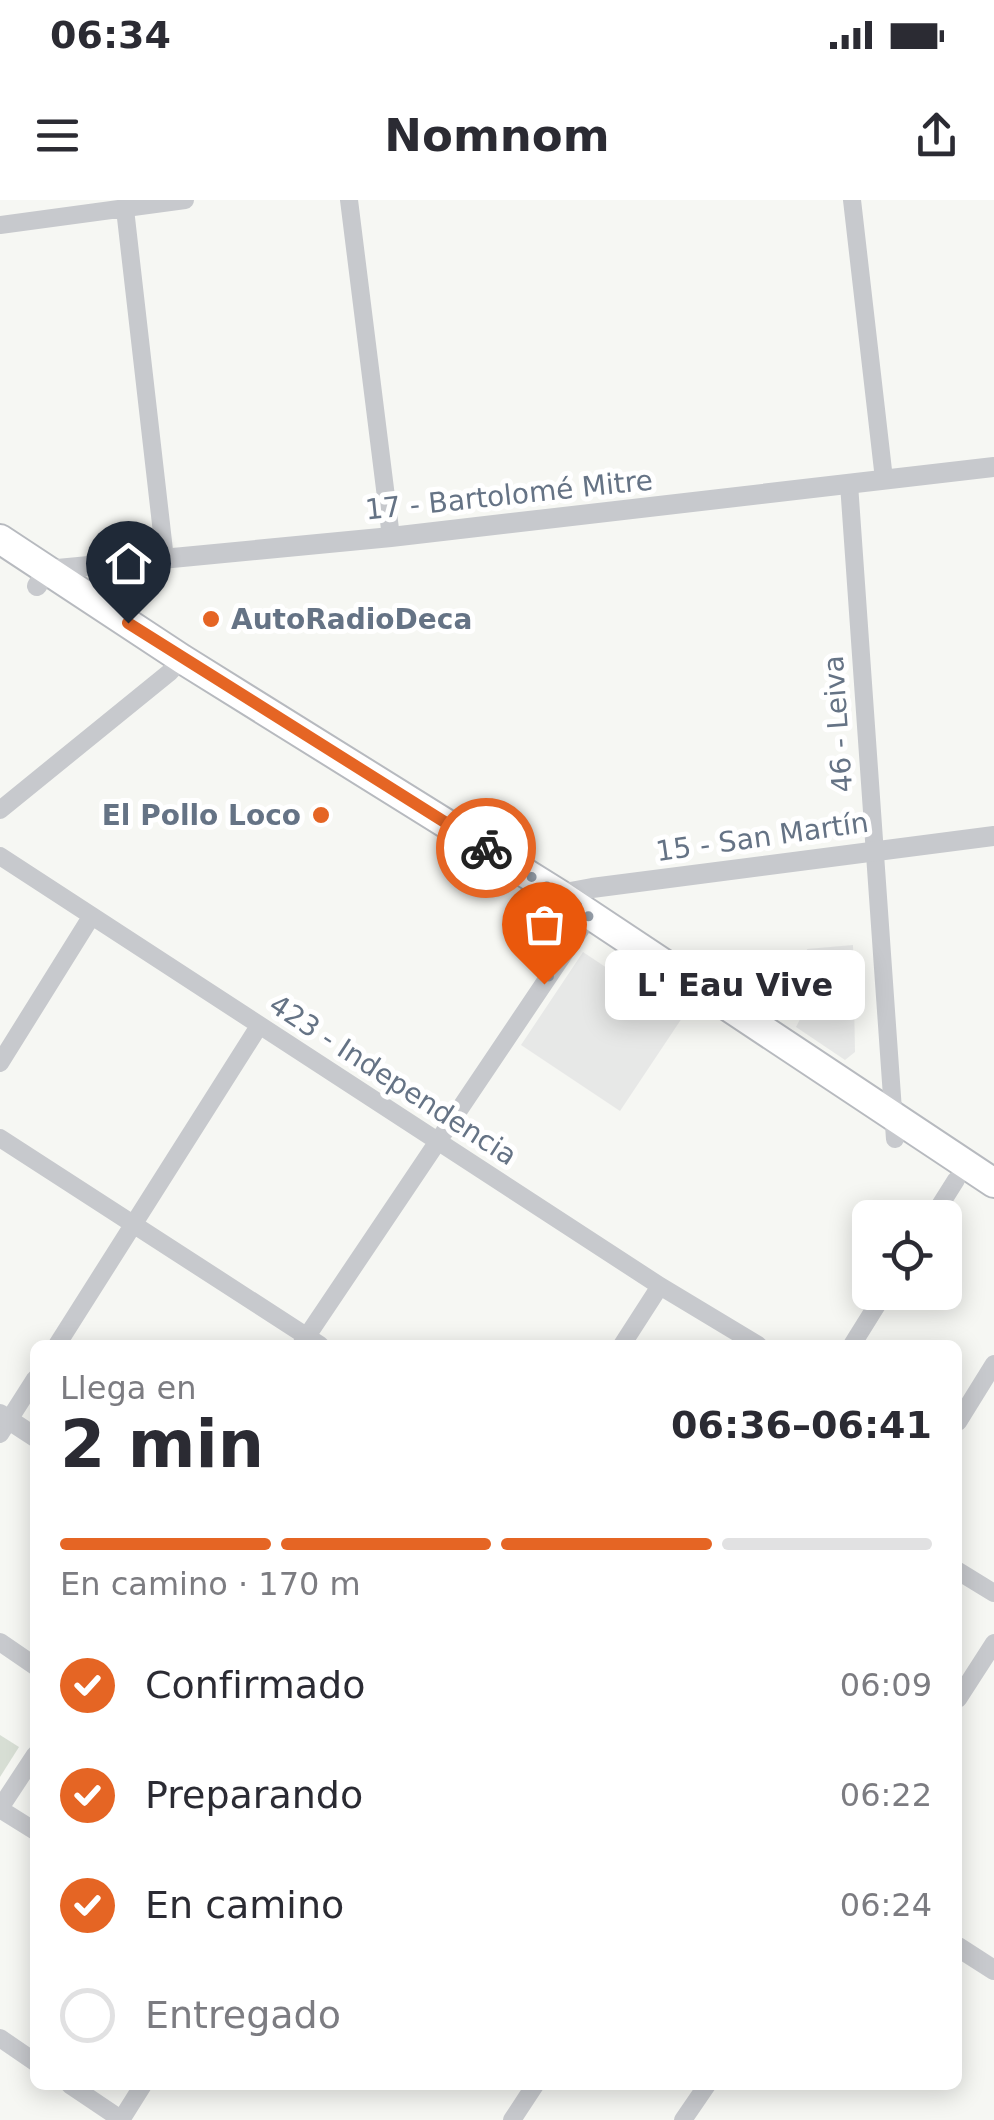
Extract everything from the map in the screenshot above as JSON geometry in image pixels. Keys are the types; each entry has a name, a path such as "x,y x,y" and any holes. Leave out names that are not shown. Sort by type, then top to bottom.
{"main road":[{"path":"0,539 42,578 176,665 549,896 588,910 994,1204"},
{"path":"0,561 42,578"},
{"path":"894,1128 994,1183"}],"street":[{"path":"0,225 185,200"},
{"path":"349,200 391,537"},
{"path":"852,200 884,480"},
{"path":"125,208 165,559"},
{"name":"17 - Bartolomé Mitre","path":"42,578 165,559 391,537 994,467"},
{"name":"46 - Leiva","path":"850,484 894,1128"},
{"path":"0,810 176,665"},
{"name":"15 - San Martín","path":"588,910 874,850 994,836"},
{"name":"423 - Independencia","path":"0,856 660,1286 750,1340"},
{"path":"310,1340 588,910"},
{"path":"0,1063 91,917"},
{"path":"60,1340 259,1026"},
{"path":"0,1138 136,1224 306,1340"},
{"path":"943,1200 956,1180"},
{"path":"625,1340 660,1286"},
{"path":"855,1340 874,1310"},
{"path":"962,1416 994,1364"},
{"path":"30,1386 3,1422 30,1435"},
{"path":"962,1573 994,1593"},
{"path":"0,1642 30,1663"},
{"path":"962,1694 994,1642"},
{"path":"30,1763 0,1808 30,1828"},
{"path":"962,1950 994,1970"},
{"path":"0,2038 30,2059"},
{"path":"77,2090 121,2120 141,2090"},
{"path":"512,2120 532,2090"},
{"path":"683,2120 703,2090"}],"shaded area":[{"path":"853,945 855,1052 845,1060 796,1027 812,996 807,949"},
{"path":"583,952 682,1018 620,1111 521,1045"},
{"path":"0,1735 19,1747 0,1777"}],"way so far":[{"path":"486,848 590,914 544,984"}],"place":[{"name":"AutoRadioDeca","path":"211,619"},
{"name":"El Pollo Loco","path":"321,815"},
{"name":"L' Eau Vive","path":"544,984"}],"route":[{"path":"128,623 486,848"}]}
